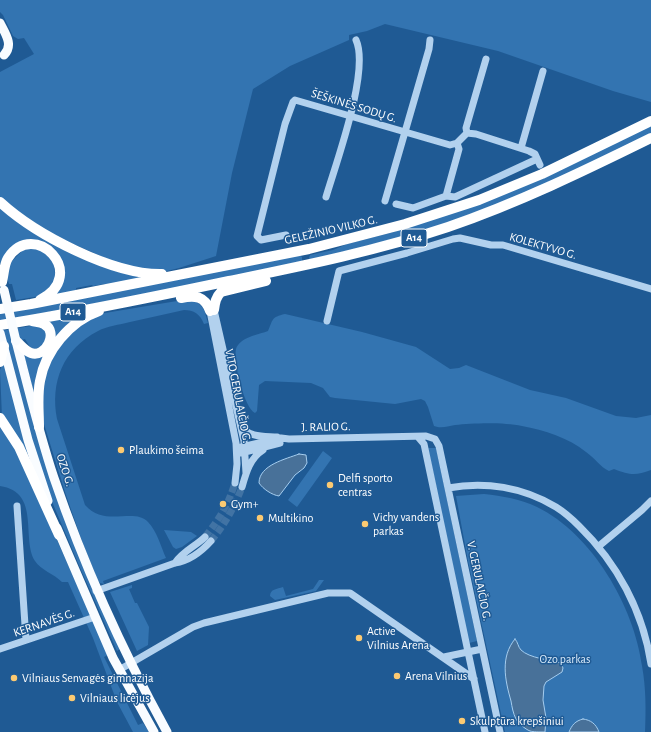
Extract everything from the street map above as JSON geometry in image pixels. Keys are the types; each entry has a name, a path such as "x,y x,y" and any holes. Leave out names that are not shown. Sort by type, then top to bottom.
{"highway":[{"name":"GELEŽINIO VILKO G.","path":"0,309 309,249 405,224 479,200 542,174 651,121"},
{"name":"A14","path":"0,325 123,303 309,265 375,249 481,215 550,187 651,138"},
{"path":"508,188 518,180 537,171 539,162 547,166 566,158 579,156"},
{"path":"0,202 39,231 77,250 115,266 144,274 186,274"},
{"path":"2,282 6,261 15,250 32,244 50,250 58,260 59,279 54,289 49,294 32,304"},
{"path":"212,310 218,294 221,292 269,280 309,265 305,258 306,252 309,249"},
{"path":"39,427 40,382 45,364 49,355 61,338 77,324 95,312 123,303 157,302 196,296 205,302 212,310"},
{"path":"16,341 25,350 33,354 42,352 49,344 51,335 47,327 28,320"},
{"path":"0,362 3,345"},
{"path":"0,418 20,447 59,535"}],"main road":[{"path":"1,26 9,44 8,52 2,56"},
{"name":"OZO G.","path":"2,282 16,341 56,484 96,591 130,664 167,732"},
{"path":"0,333 28,440 59,535 120,670 154,732"}],"street":[{"path":"326,197 350,116 359,71 359,49 356,40"},
{"path":"385,201 429,49 430,40"},
{"path":"467,134 466,128 486,59"},
{"path":"521,148 543,71"},
{"name":"ŠEŠKINĖS SODŲ G.","path":"286,235 261,240 257,236 285,124 293,102 297,100 450,145 457,143"},
{"path":"396,204 413,208 446,196 455,198 539,162 533,153 521,148 476,134 467,134 457,143 459,149 446,196"},
{"name":"KOLEKTYVO G.","path":"327,320 339,271 407,254 456,238 491,245 503,245 651,289"},
{"name":"VITO GERULAIČIO G.","path":"212,310 240,424 245,450 246,473"},
{"name":"VITO GERULAIČIO G.","path":"212,310 237,451 236,483"},
{"path":"240,424 252,435 281,438"},
{"path":"418,437 433,438"},
{"name":"J. RALIO G.","path":"237,451 245,450 281,438 418,437"},
{"name":"V. GERULAIČIO G.","path":"418,437 424,444 486,732"},
{"path":"424,444 426,441 433,438"},
{"name":"V. GERULAIČIO G.","path":"433,438 436,439 439,446 500,732"},
{"path":"242,487 246,473 255,457 269,446 289,439"},
{"name":"VITO GERULAIČIO G.","path":"245,450 269,446"},
{"path":"448,488 475,485 494,486 525,492 543,500 571,518 599,546 616,570 637,611 646,637 651,664"},
{"path":"599,546 650,505"},
{"path":"17,506 26,640"},
{"path":"96,591 175,563 180,556 199,543 208,539"},
{"path":"120,670 194,627 204,623 328,593 350,593 474,679"},
{"name":"KERNAVĖS G.","path":"0,649 95,617"},
{"path":"444,657 482,649"}],"green space":[{"path":"0,0 651,0 651,102 613,91 498,51 385,24 367,31 349,35 349,40 290,66 253,89 232,173 216,256 167,271 151,271 115,264 56,237 0,199 0,72 34,54 24,38 18,39 13,36 3,15 0,12"},
{"path":"651,125 651,134 547,185 429,230 310,260 309,258 310,255 333,250 347,244 394,232"},
{"path":"0,205 23,222 149,277 118,284 92,285 76,288 76,290 62,295 53,296 63,268 32,241 2,271 0,261"},
{"path":"37,247 53,258 56,281 40,296 16,300 12,284 9,284 7,273 8,266 18,251"},
{"path":"299,255 302,257 302,261 199,284 0,321 0,313"},
{"path":"189,299 201,305 208,323 204,324 199,315 194,312 184,310 102,329 86,338 76,347 62,368 58,380 55,405 57,419 85,505 93,512 101,515 110,517 135,516 142,518 148,522 154,530 166,558 103,581 104,584 100,583 83,544 44,424 41,406 47,364 73,329 99,314"},
{"path":"87,313 57,337 37,406 23,351 25,353 52,342 43,322"},
{"path":"285,314 362,332 416,347 450,369 459,368 466,365 530,390 566,398 616,416 636,418 651,415 651,470 632,474 614,469 609,471 589,454 572,443 556,435 530,428 497,423 462,424 437,427 434,426 425,401 421,399 395,404 335,398 330,397 323,388 311,383 265,381 259,385 257,411 255,413 247,403 240,384 236,363 236,349 245,339 268,331 275,318"},
{"path":"37,325 44,328 48,339 37,350 30,347 25,339 14,342 25,386 120,649 117,651 53,504 33,446 0,331"},
{"path":"3,363 36,477 2,417 0,370"},
{"path":"0,421 10,434 108,655 104,657 138,725 143,723 149,732 133,732 117,702 93,638 68,582 62,582 35,561 29,540 28,517 21,497 13,490 0,486"},
{"path":"428,448 436,448 477,641 469,643"},
{"path":"323,451 332,458 297,507 288,500"},
{"name":"Ozo parkas","path":"484,494 524,502 537,507 557,519 592,553 607,574 620,596 630,620 637,643 644,682 646,707 645,732 505,732 468,561 456,496"},
{"path":"164,530 191,532 197,536 182,547 176,549 173,547"},
{"path":"319,580 324,580 316,591 275,600 270,596 271,592 283,587 286,596 313,589"},
{"path":"132,585 132,588 129,589 135,603 137,603 149,627 148,645 137,651 110,592"}],"shaded area":[{"path":"299,454 306,455 307,463 304,468 295,475 279,496 271,493 259,483 260,477 268,467"},
{"path":"515,639 520,649 525,653 534,657 561,663 563,668 562,672 546,682 544,686 543,700 546,718 545,732 526,729 517,721 513,712 505,669 507,653"},
{"path":"583,719 593,723 599,732 569,732 574,724"}],"tunnel":[{"path":"205,537 223,511 235,483"},
{"path":"211,541 229,516 242,487"}],"place":[{"name":"Plaukimo šeima","path":"121,450"},
{"name":"Delfi sporto centras","path":"330,485"},
{"name":"Gym+","path":"223,504"},
{"name":"Multikino","path":"260,518"},
{"name":"Vichy vandens parkas","path":"365,524"},
{"name":"Active Vilnius Arena","path":"359,638"},
{"name":"Arena Vilnius","path":"397,676"},
{"name":"Vilniaus Senvagės gimnazija","path":"14,678"},
{"name":"Vilniaus licėjus","path":"72,698"},
{"name":"Skulptūra krepšiniui","path":"462,721"}]}
